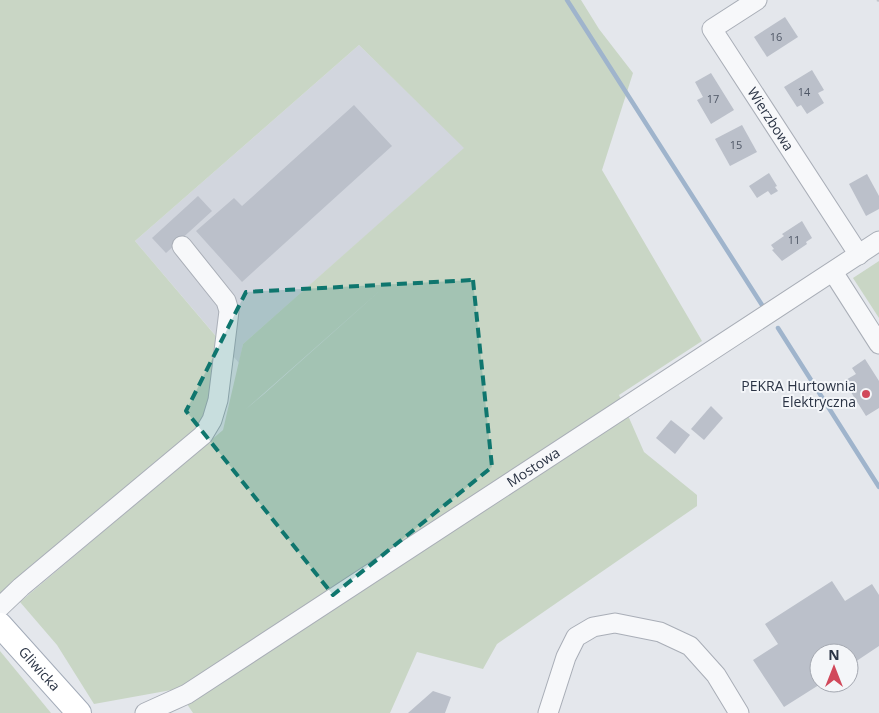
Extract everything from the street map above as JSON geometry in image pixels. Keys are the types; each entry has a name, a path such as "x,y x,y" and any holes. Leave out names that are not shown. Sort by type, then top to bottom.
{"main road":[{"name":"Gliwicka","path":"0,625 79,713"}],"street":[{"name":"Wierzbowa","path":"757,0 712,29 859,255"},
{"name":"Mostowa","path":"145,713 188,694 879,242"},
{"path":"0,607 21,587 203,435 212,420 218,400 229,311 226,301 182,246"},
{"path":"833,272 879,344"},
{"path":"548,713 566,657 576,637 593,627 615,623 660,632 690,646 716,675 739,713"},
{"name":"Mostowa","path":"171,713 188,694"}],"highlighted area":[{"path":"473,280 492,467 333,595 186,411 246,292"}],"shaded area":[{"path":"359,45 465,148 243,344 239,363 135,241"}],"green space":[{"path":"0,0 581,0 599,29 633,73 602,170 702,341 619,395 644,452 697,495 697,506 497,644 483,669 417,652 390,713 193,713 177,689 94,704 57,645 20,602 223,430 243,344 464,148 359,45 135,241 220,341 212,394 202,426 0,595","holes":["383,288 264,394 246,409"]},
{"path":"879,261 879,318 853,278"},
{"path":"0,651 51,713 0,713"}],"building":[{"path":"785,17 798,37 767,57 754,37"},
{"path":"812,70 824,90 818,93 824,103 807,114 801,105 797,107 784,87"},
{"path":"711,73 734,110 711,124 697,100 703,97 695,82"},
{"path":"354,105 392,146 242,282 196,231 234,198 242,206"},
{"path":"742,125 757,152 730,166 715,139"},
{"path":"769,173 778,191 771,195 768,191 757,198 749,186"},
{"path":"867,174 879,196 879,209 866,216 849,184"},
{"path":"198,196 212,211 166,253 152,238"},
{"path":"802,221 812,238 806,242 807,244 782,261 772,250 774,249 771,245 784,236 782,234"},
{"name":"PEKRA Hurtownia Elektryczna","path":"865,359 879,381 879,408 866,416 844,381 856,374 852,368"},
{"path":"711,406 723,418 704,440 691,429"},
{"path":"671,420 690,435 675,454 656,438"},
{"path":"832,581 845,601 872,584 879,595 879,646 859,659 859,643 809,643 809,691 784,707 753,660 778,644 765,624"},
{"path":"433,691 451,697 445,713 408,713"}],"waterway":[{"path":"567,0 762,305"},
{"path":"778,328 879,487"}],"place":[{"name":"PEKRA Hurtownia Elektryczna","path":"866,394"}]}
